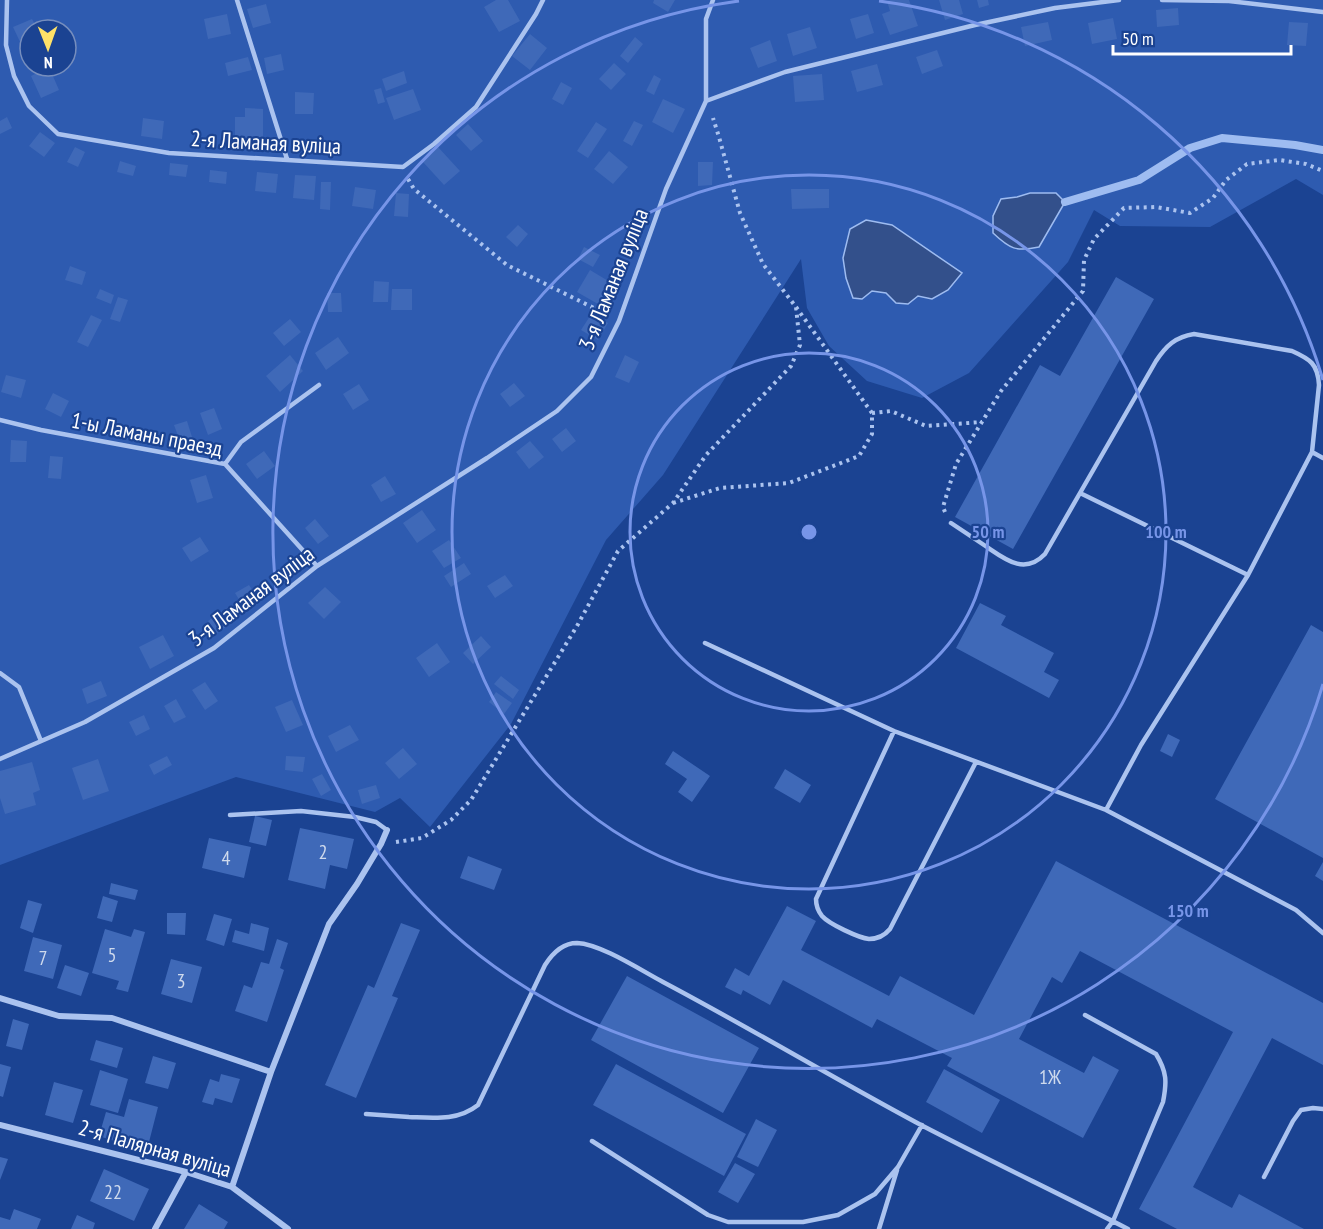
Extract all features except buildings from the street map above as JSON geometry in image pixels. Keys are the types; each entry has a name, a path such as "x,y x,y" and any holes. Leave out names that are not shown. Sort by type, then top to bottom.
{"street":[{"path":"232,1187 271,1072 329,924 357,884 387,830"},
{"path":"0,998 59,1016 112,1018 271,1072"},
{"name":"2-я Палярная вуліца","path":"0,1125 186,1172 232,1187 288,1229"},
{"path":"155,1229 186,1172"}],"lane":[{"name":"2-я Ламаная вуліца","path":"7,0 6,45 14,76 30,106 58,134 169,153 403,167"},
{"path":"237,0 287,159"},
{"path":"403,167 434,144 476,107 543,0"},
{"path":"713,0 706,19 706,101 785,72 963,28 1055,8 1119,0"},
{"path":"1162,0 1229,1 1323,12"},
{"name":"3-я Ламаная вуліца","path":"0,759 85,722 214,648 317,566 488,458 557,411 591,377 619,321 666,189 706,101"},
{"path":"951,524 1007,561 1024,565 1039,560 1045,554 1163,350 1183,336 1194,334 1292,351 1306,358 1314,366 1319,385 1312,452 1248,575 1141,745 1106,810"},
{"path":"225,464 241,442 319,385"},
{"name":"1-ы Ламаны праезд","path":"0,420 41,430 225,464 317,566"},
{"path":"1312,452 1323,458"},
{"path":"1080,493 1248,575"},
{"path":"705,643 894,731 1106,810 1296,910 1323,933"},
{"path":"0,673 19,687 42,741"},
{"path":"894,731 816,899 816,906 826,920 860,936 868,939 876,938 885,935 890,929 976,762"},
{"path":"230,815 301,811 355,817 376,822 387,830"},
{"path":"366,1114 441,1119 464,1114 478,1106 544,965 559,949 577,943 606,952 922,1125 1128,1229"},
{"path":"1085,1015 1156,1054 1163,1065 1165,1075 1166,1086 1163,1102 1113,1221 1107,1229"},
{"path":"1263,1177 1301,1110 1323,1109"},
{"path":"592,1141 708,1215 728,1222 803,1222 838,1215 875,1194 898,1167 922,1125"},
{"path":"879,1229 898,1167"}],"path":[{"path":"673,503 720,488 789,483 859,456 872,434 872,413 763,264 740,213 719,137 706,101"},
{"path":"951,524 943,507 956,464 1001,391 1083,291 1084,260 1094,239 1124,208 1156,207 1190,213 1213,198 1226,180 1247,164 1279,160 1306,164 1323,171"},
{"path":"403,167 414,189 507,265 619,321"},
{"path":"381,844 422,837 452,820 471,800 577,626 618,551 673,503 706,455 791,366 800,345 796,307"},
{"path":"872,413 891,411 926,426 982,422"}],"shaded area":[{"path":"0,0 1323,0 1323,195 1296,179 1210,227 1120,226 1094,210 1068,262 969,373 922,398 867,381 829,346 807,308 801,259 663,475 606,540 511,724 430,827 400,798 375,812 236,777 0,865","holes":["1030,193 1065,202 1039,247 1001,199","948,290 896,303 886,293 872,291"]},
{"path":"1030,193 1056,193 1065,202 1039,247 1014,248 993,233 993,216 1001,199"},
{"path":"866,220 892,225 962,273 948,290 932,299 918,296 908,304 896,303 886,293 872,291 862,299 853,298 846,278 843,258 850,229"}],"waterway":[{"path":"1065,202 1139,180 1190,148 1222,138 1323,150"}]}
